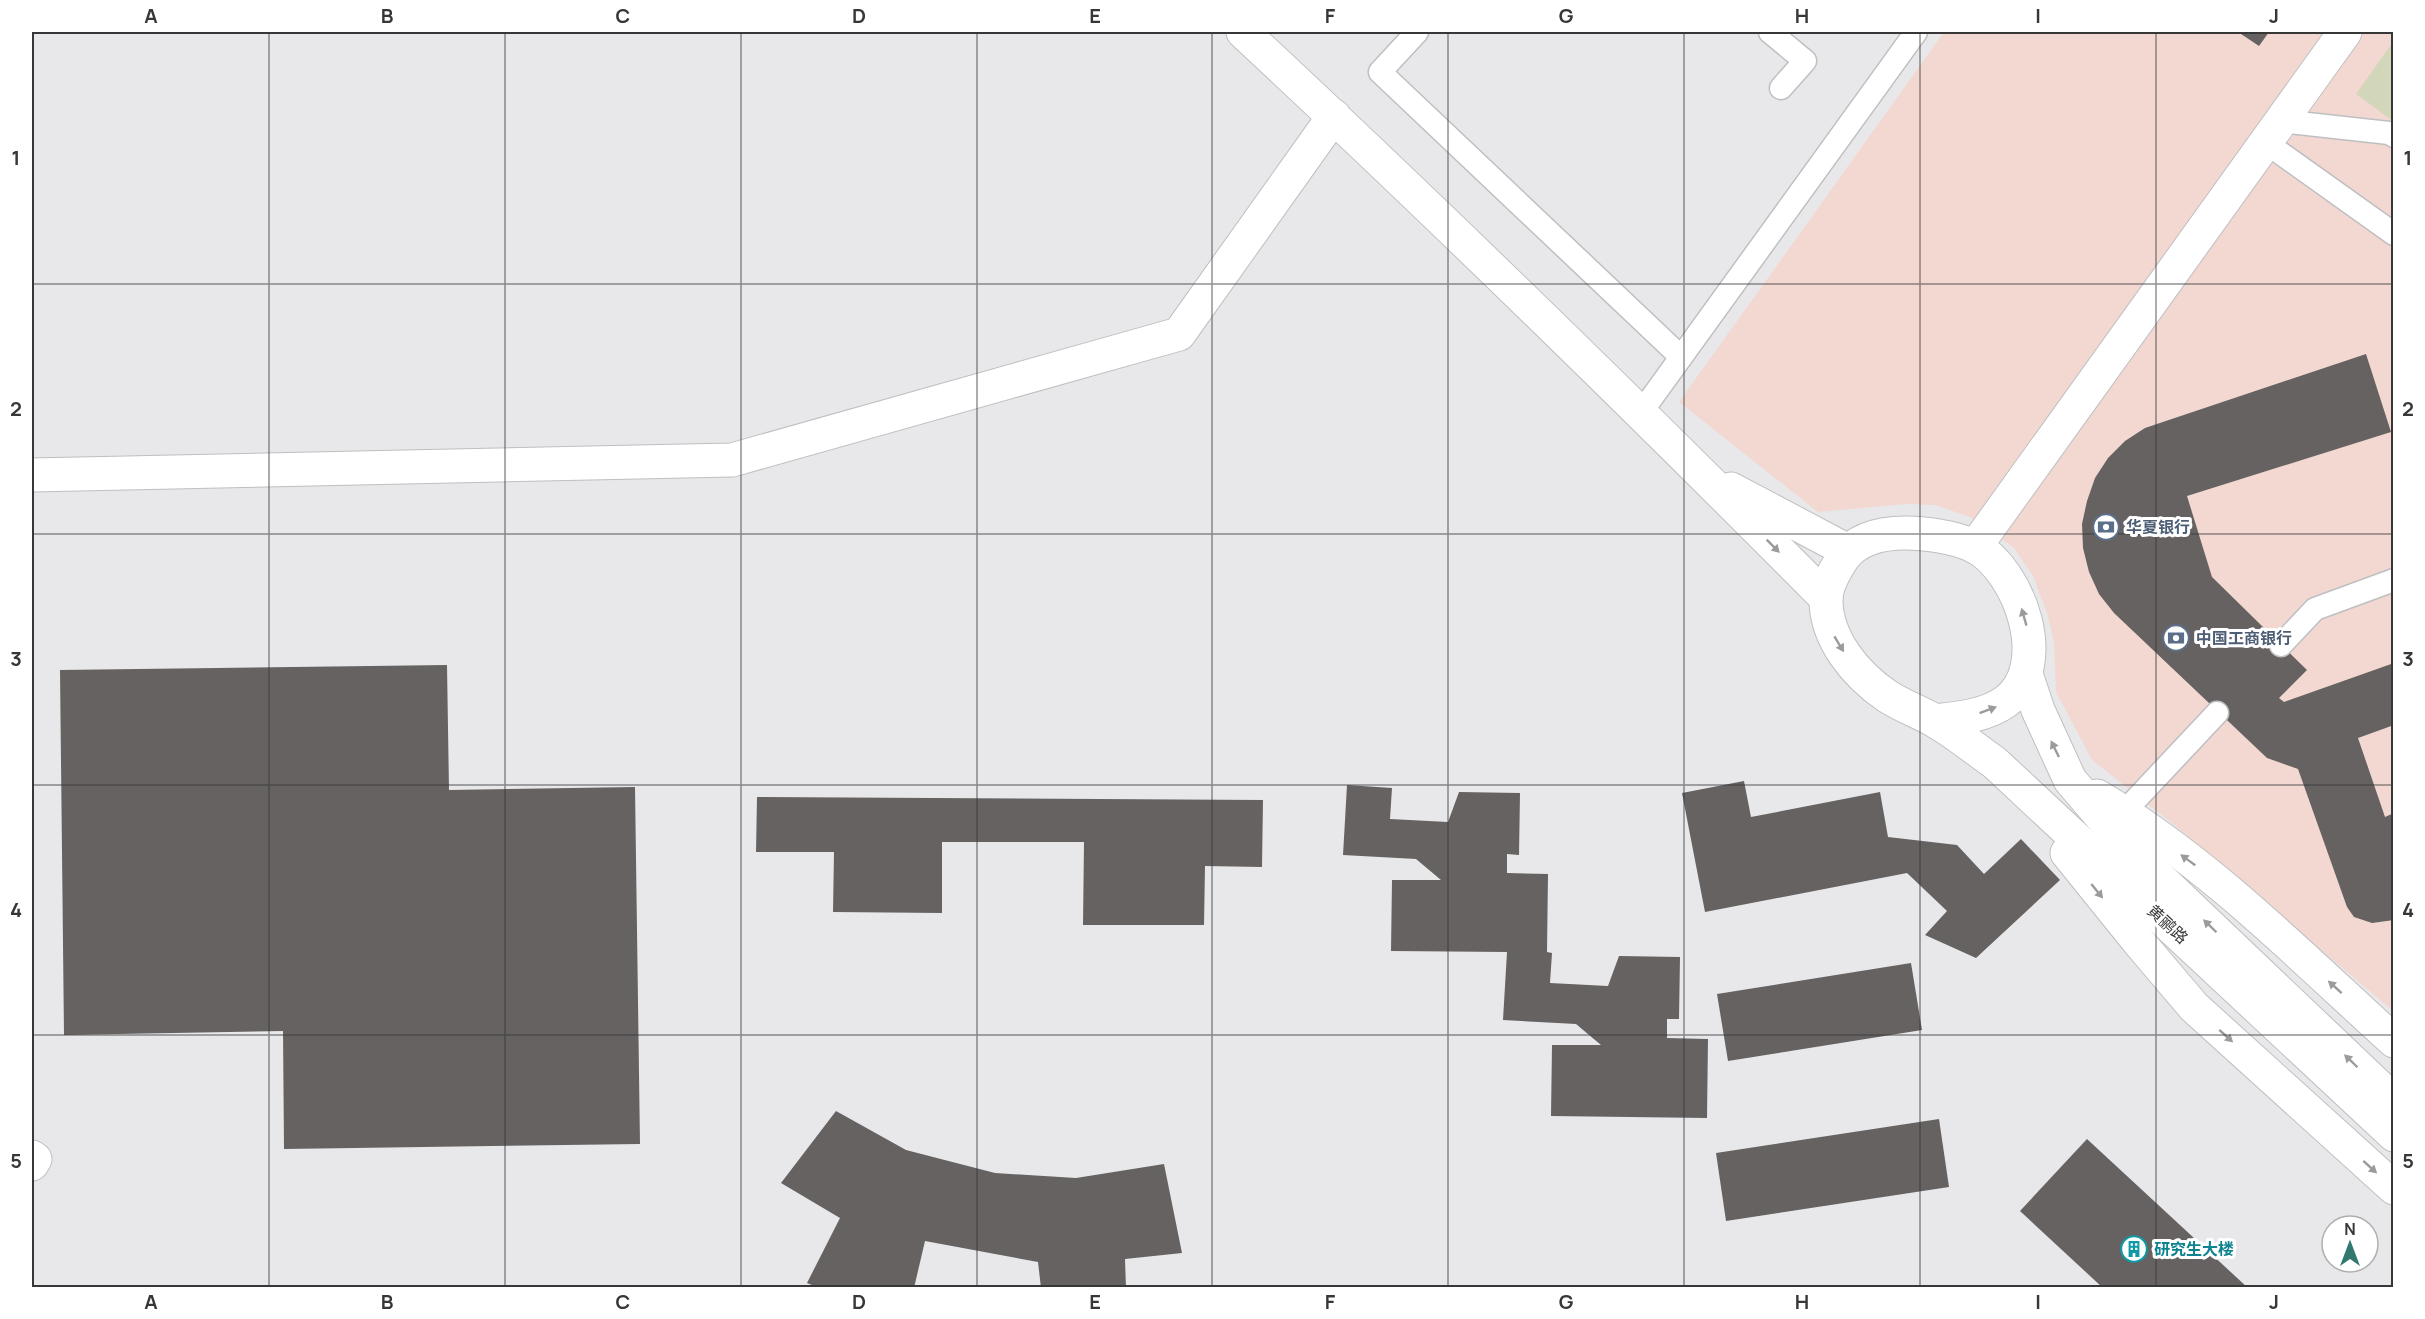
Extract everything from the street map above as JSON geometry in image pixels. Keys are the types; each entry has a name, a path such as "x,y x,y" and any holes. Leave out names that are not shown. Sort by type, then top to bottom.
{"street":[{"path":"1243,32 1334,116 1702,474 1826,598"},
{"path":"1976,547 2346,32"},
{"path":"32,475 732,460 1179,334 1334,116"},
{"path":"1702,474 1848,551"},
{"path":"1899,532 1956,539 1976,547 1989,558 2008,582 2026,617 2029,640 2026,674 2006,701 1995,707 1964,717 1935,721 1887,695 1856,667 1834,635 1826,598 1831,578 1848,551 1869,539 1899,532"},
{"name":"黄鹂路","path":"2026,674 2038,710 2070,780 2128,848 2394,1101"},
{"name":"黄鹂路","path":"1935,721 1995,763 2394,1135"},
{"path":"1995,763 2138,942 2194,1007 2394,1188"},
{"path":"2070,780 2124,812 2227,888 2394,1041"}],"lane":[{"path":"1417,32 1380,72 1682,357"},
{"path":"1770,32 1805,62 1781,88"},
{"path":"1640,414 1916,32"},
{"path":"2273,132 2389,133 2394,136"},
{"path":"2273,132 2394,234"},
{"path":"2281,645 2315,609 2394,580"},
{"path":"2124,812 2217,713"}],"shaded area":[{"path":"1944,32 2393,32 2393,1011 2172,823 2092,760 2056,692 2054,642 2047,613 2033,576 2014,548 1970,517 1935,505 1906,504 1818,512 1679,402"}],"green space":[{"path":"2393,42 2394,121 2356,94"}],"building":[{"path":"2238,32 2269,32 2259,46"},
{"path":"2366,354 2391,432 2187,496 2212,577 2307,670 2279,698 2284,702 2394,663 2394,725 2358,738 2385,817 2394,813 2394,920 2372,923 2354,917 2347,907 2298,769 2267,758 2114,613 2099,594 2089,572 2083,548 2082,524 2095,478 2108,458 2125,441 2145,428"},
{"path":"447,665 449,790 635,787 640,1144 284,1149 283,1031 64,1035 60,670"},
{"path":"1744,781 1751,817 1880,792 1888,837 1957,845 1984,874 2021,839 2060,880 1976,958 1925,935 1947,911 1907,873 1705,912 1682,793"},
{"path":"1347,785 1392,788 1390,819 1448,822 1459,792 1520,793 1519,855 1507,854 1507,873 1548,874 1547,952 1552,953 1550,983 1608,986 1619,956 1680,957 1679,1019 1667,1019 1667,1038 1708,1039 1707,1118 1551,1116 1552,1045 1601,1045 1576,1024 1503,1020 1507,952 1391,951 1392,880 1441,880 1416,859 1343,855"},
{"path":"757,797 1263,800 1262,867 1205,866 1204,925 1083,925 1084,842 942,842 942,913 833,912 834,852 756,852"},
{"path":"1911,963 1922,1030 1728,1061 1717,994"},
{"path":"836,1111 906,1150 995,1173 1076,1178 1164,1164 1182,1253 1125,1259 1126,1288 1041,1288 1038,1262 925,1241 914,1288 819,1288 807,1283 840,1218 781,1183"},
{"path":"1939,1119 1949,1187 1726,1221 1716,1153"},
{"name":"研究生大楼","path":"2087,1139 2248,1288 2103,1288 2020,1211"}],"place":[{"name":"华夏银行","path":"2106,527"},
{"name":"中国工商银行","path":"2176,638"},
{"name":"研究生大楼","path":"2134,1249"}]}
